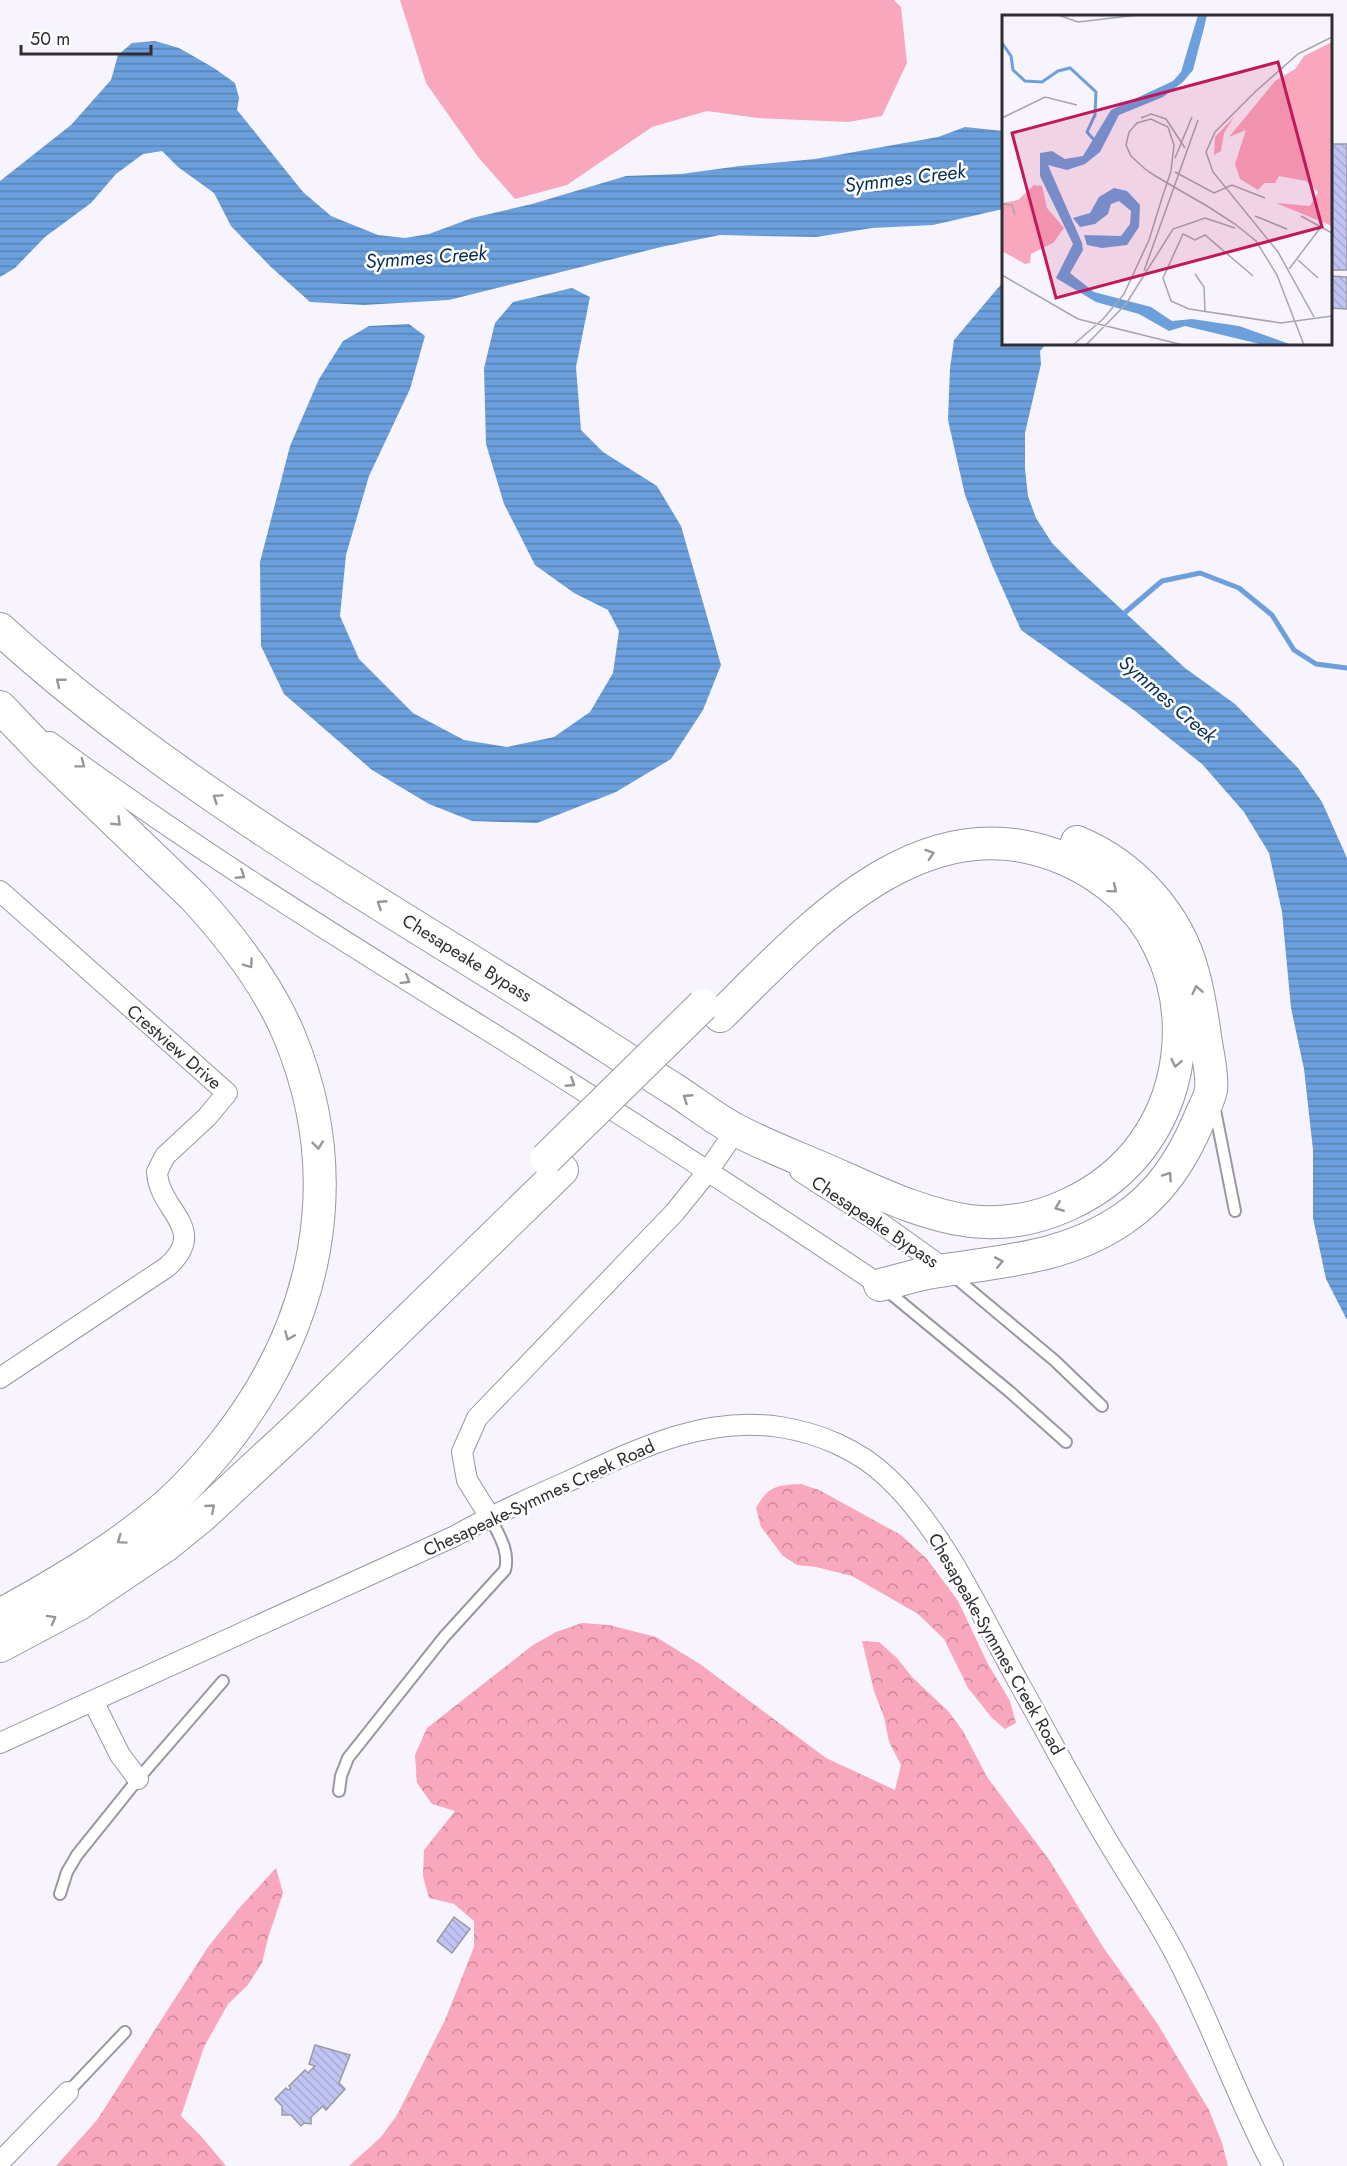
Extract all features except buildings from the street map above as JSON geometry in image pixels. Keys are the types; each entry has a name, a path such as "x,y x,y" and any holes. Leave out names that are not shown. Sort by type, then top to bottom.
{"main road":[{"name":"Chesapeake Bypass","path":"0,629 47,672 104,718 176,770 736,1130"},
{"path":"0,706 46,755 194,897 240,951 258,977 288,1032 302,1071 316,1125 320,1163 318,1228 308,1282 282,1354 250,1408 212,1457 167,1504 92,1560 0,1615"},
{"path":"0,1646 88,1598 157,1551 202,1516 291,1434 554,1164 711,1010 787,923 819,895 881,852 909,839 964,824 1021,825 1060,836 1102,853 1127,870 1148,891 1165,913 1180,940 1193,972 1211,1089 1190,1142 1162,1186 1123,1219 1094,1236 1057,1251 969,1268 946,1270 880,1285"},
{"path":"711,1010 862,888 906,862 949,848 995,843 1024,846 1050,853 1095,875 1117,891 1139,914 1156,938 1170,968 1176,996 1179,1024 1178,1053 1173,1083 1162,1112 1147,1139 1126,1166 1101,1186 1045,1213 1019,1219 974,1221 934,1213 882,1195 736,1130"},
{"path":"167,1504 198,1488 216,1475 270,1429 554,1164"}],"street":[{"path":"0,706 100,779 227,866 708,1171 880,1285"},
{"name":"Crestview Drive","path":"0,891 227,1093 207,1117 165,1156 157,1172 161,1191 185,1232 182,1249 177,1257 167,1267 0,1378"},
{"path":"490,1517 467,1480 462,1452 477,1418 675,1212 708,1171 736,1130"},
{"name":"Chesapeake Bypass","path":"736,1130 884,1225 946,1270"},
{"name":"Chesapeake-Symmes Creek Road","path":"0,1743 455,1536 490,1517 639,1448 694,1430 723,1425 752,1424 781,1427 810,1434 837,1444 863,1458 886,1476 906,1497 941,1543 1097,1823 1172,1947 1210,2026 1256,2134 1273,2166"},
{"path":"93,1701 120,1755 138,1779"},
{"path":"0,2162 68,2092"}],"lane":[{"path":"1211,1089 1235,1211"},
{"path":"946,1270 1054,1360 1102,1406"},
{"path":"880,1285 1010,1392 1066,1442"},
{"path":"339,1791 341,1776 348,1758 444,1637 505,1570 508,1559 490,1517"},
{"path":"60,1894 67,1872 77,1855 138,1779 223,1681"},
{"path":"68,2092 125,2032"}],"green space":[{"path":"400,0 894,0 901,7 907,63 882,116 848,122 758,118 707,111 652,127 567,185 515,199 478,157 426,83"},
{"path":"801,1484 819,1490 901,1535 927,1559 958,1601 988,1664 1010,1701 1016,1723 1005,1729 992,1718 968,1688 944,1639 918,1614 852,1576 797,1565 783,1556 761,1527 756,1508 765,1495 774,1488"},
{"path":"582,1623 609,1625 656,1637 700,1664 826,1758 895,1790 901,1765 889,1742 862,1641 879,1642 948,1711 963,1731 987,1777 1050,1861 1103,1947 1157,2023 1209,2110 1228,2166 349,2166 381,2137 397,2115 445,2020 474,1947 474,1921 454,1904 429,1898 423,1876 424,1850 455,1811 432,1804 417,1783 415,1755 427,1728 533,1645 556,1632"},
{"path":"276,1868 283,1893 262,1963 247,1986 228,2004 204,2047 181,2116 226,2166 56,2166 97,2120 208,1947"}],"water":[{"name":"Symmes Creek","path":"155,41 179,48 235,83 239,98 237,110 303,192 331,216 378,235 405,238 429,234 472,218 532,204 626,176 681,174 815,159 938,137 965,127 1002,131 1002,209 933,225 872,228 816,237 720,235 661,247 449,300 364,305 310,302 271,267 231,226 214,193 178,167 162,151 143,154 116,174 91,203 45,237 15,268 0,277 0,181 71,125 111,80 118,55 132,43"},
{"name":"Symmes Creek","path":"1002,283 1002,345 1045,345 1040,351 1041,364 1025,433 1028,496 1036,518 1052,543 1080,571 1185,668 1235,704 1298,768 1322,802 1347,858 1347,1320 1326,1279 1313,1218 1313,1150 1304,1069 1291,1008 1282,912 1269,853 1244,812 1202,764 1135,711 1021,630 992,565 965,495 948,420 950,368 954,340"},
{"path":"572,288 590,297 576,367 581,430 603,452 657,486 681,526 721,665 703,710 671,759 616,792 537,823 472,821 429,804 372,770 284,694 261,646 260,562 290,446 319,379 343,341 369,326 409,324 425,336 410,389 369,476 346,555 340,616 359,659 413,713 464,740 507,747 554,737 590,712 613,673 619,631 608,610 574,593 535,565 504,504 486,444 484,368 495,323 513,302"}],"waterway":[{"path":"1122,615 1162,581 1200,573 1239,588 1272,615 1294,650 1316,664 1347,668"}]}
